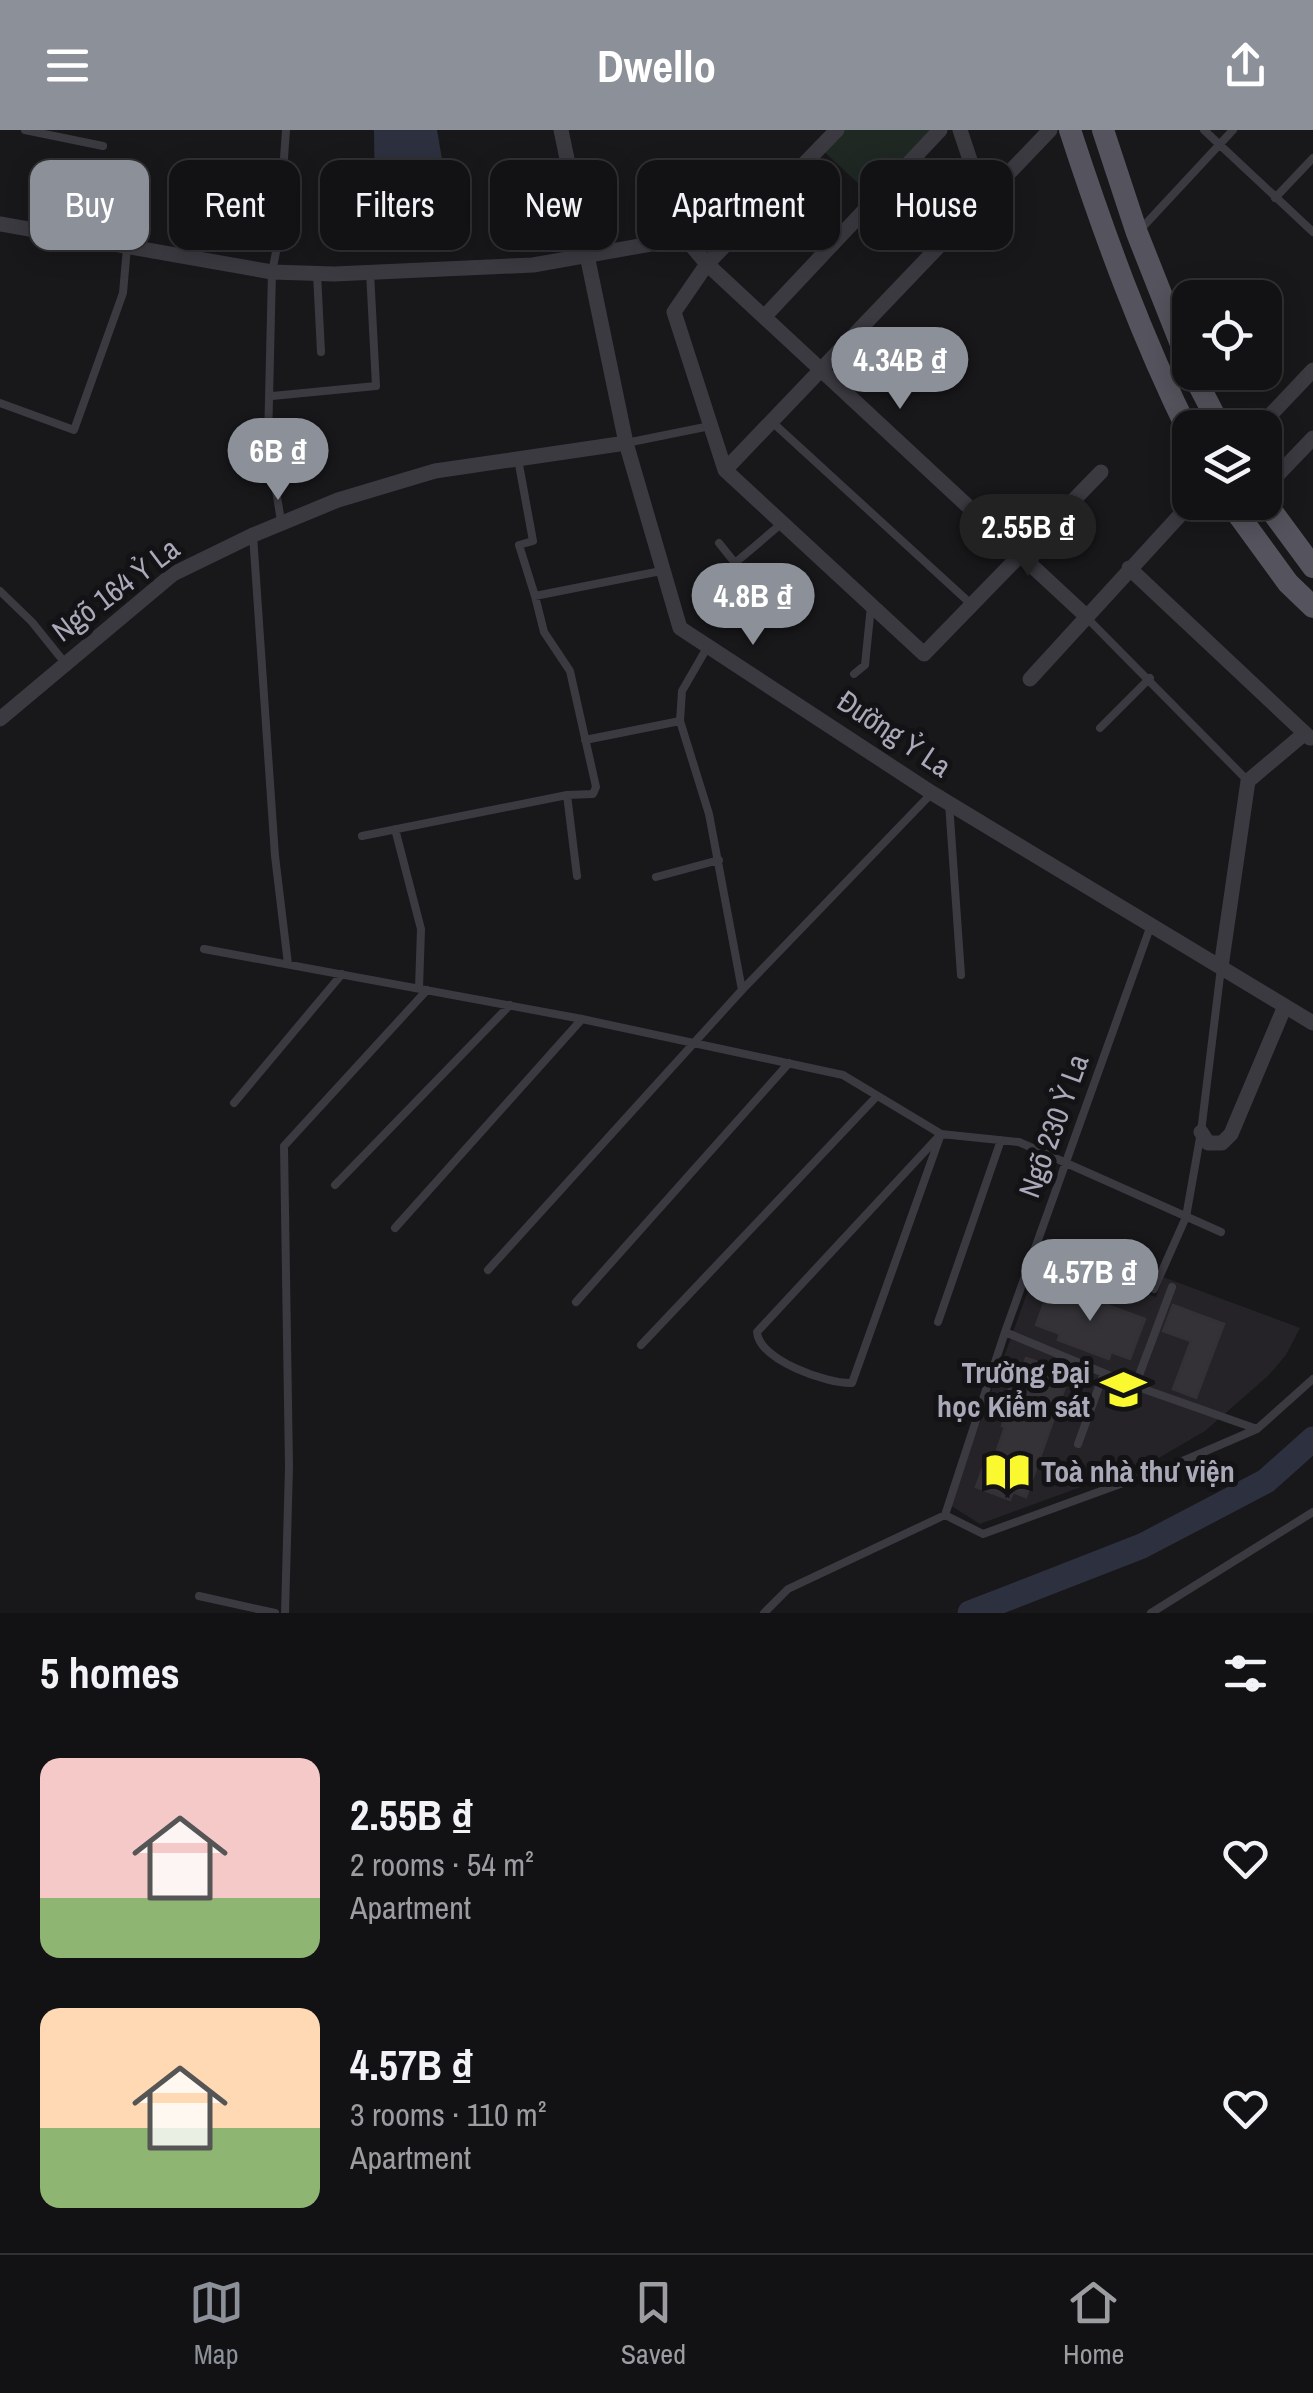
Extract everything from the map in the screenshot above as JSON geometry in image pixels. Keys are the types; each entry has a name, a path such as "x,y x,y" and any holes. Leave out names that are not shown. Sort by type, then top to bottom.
{"main road":[{"path":"1070,130 1107,243 1178,410"},
{"path":"1103,130 1172,321"},
{"path":"1107,243 1138,233"},
{"path":"1241,520 1288,584 1313,608"},
{"path":"1278,520 1313,567"}],"street":[{"name":"Đường Ỷ La","path":"561,130 626,443 680,628 932,793 1313,1023"},
{"path":"836,130 707,264 674,312 724,470 924,654 1101,472"},
{"path":"764,317 940,130"},
{"path":"960,130 970,160"},
{"path":"1013,168 1050,130"},
{"path":"0,224 30,229"},
{"path":"144,250 272,272 317,274 533,265 685,238 707,264 1085,615"},
{"path":"724,470 934,250"},
{"path":"1275,410 1313,370"},
{"path":"1282,470 1313,438"},
{"name":"Ngõ 164 Ỷ La","path":"3,713 173,574 252,535 338,500 435,470 626,443"},
{"path":"1030,680 1175,520"},
{"path":"1129,568 1309,737 1248,781 1222,967"},
{"path":"1202,1132 1208,1143 1222,1143 1230,1134 1286,1006"}],"lane":[{"path":"24,130 103,146"},
{"path":"282,526 268,440 272,272 278,242 286,130"},
{"path":"1204,130 1313,232"},
{"path":"1138,233 1232,130"},
{"path":"1276,198 1313,158"},
{"path":"0,403 74,430 123,293 127,250"},
{"path":"272,396 376,386 370,272"},
{"path":"317,274 320,352"},
{"path":"771,422 972,604"},
{"path":"626,443 711,426"},
{"path":"362,836 568,795 593,794 595,790 570,671 544,632 519,545 533,541 518,458"},
{"path":"719,543 735,563 782,523"},
{"path":"252,535 274,856 288,964"},
{"path":"536,596 661,571"},
{"path":"0,592 32,622 65,663"},
{"path":"854,674 864,666 871,606"},
{"path":"1085,615 1248,781"},
{"path":"708,646 682,691 680,721 719,860 742,990"},
{"path":"1100,728 1150,678"},
{"path":"585,740 680,721"},
{"path":"488,1270 693,1042 932,793"},
{"path":"568,795 577,876"},
{"path":"950,803 961,976"},
{"path":"285,1613 289,1468 284,1146 424,989 421,929 394,829"},
{"path":"656,877 719,860"},
{"name":"Ngõ 230 Ỷ La","path":"945,1515 1004,1332 1152,924"},
{"path":"204,950 582,1019 843,1075 941,1134 1019,1142 1221,1232"},
{"path":"1154,1289 1186,1217 1202,1132 1222,967"},
{"path":"234,1104 342,974"},
{"path":"335,1185 510,1005"},
{"path":"395,1228 582,1019"},
{"path":"576,1302 789,1063"},
{"path":"641,1345 878,1096"},
{"path":"941,1134 852,1384 836,1384 766,1354 758,1343 758,1332 941,1134"},
{"path":"938,1322 1001,1140"},
{"path":"1135,1386 1172,1287"},
{"path":"1004,1332 1135,1386 1257,1429"},
{"path":"1078,1444 1104,1373"},
{"path":"764,1613 788,1589 945,1515 983,1534 1257,1429 1313,1379"},
{"path":"1151,1613 1313,1512"},
{"path":"199,1596 275,1613"}],"shaded area":[{"path":"838,130 939,130 909,160 860,160 860,185 840,166 840,160 833,160 820,148"},
{"name":"Trường Đại học Kiểm sát","path":"1041,1255 1156,1297 1163,1277 1300,1328 1286,1355 1268,1376 1205,1431 1157,1459 980,1524 950,1505"}],"water":[{"path":"374,130 437,130 442,160 374,160"}],"building":[{"path":"1051,1284 1145,1319 1130,1359 1111,1352 1109,1359 1058,1340 1060,1334 1036,1325"},
{"path":"1173,1305 1224,1324 1196,1398 1173,1389 1191,1341 1163,1331"},
{"path":"1026,1358 1070,1373 1026,1497 1013,1492 1010,1500 976,1487 988,1454 995,1456 1005,1427 1002,1426 1007,1410 1002,1408 1015,1373 1020,1375"}],"waterway":[{"path":"970,1613 1142,1546 1266,1481 1313,1439"}],"place":[{"name":"Trường Đại học Kiểm sát","path":"1123,1390"},
{"name":"Toà nhà thư viện","path":"1008,1472"}]}
